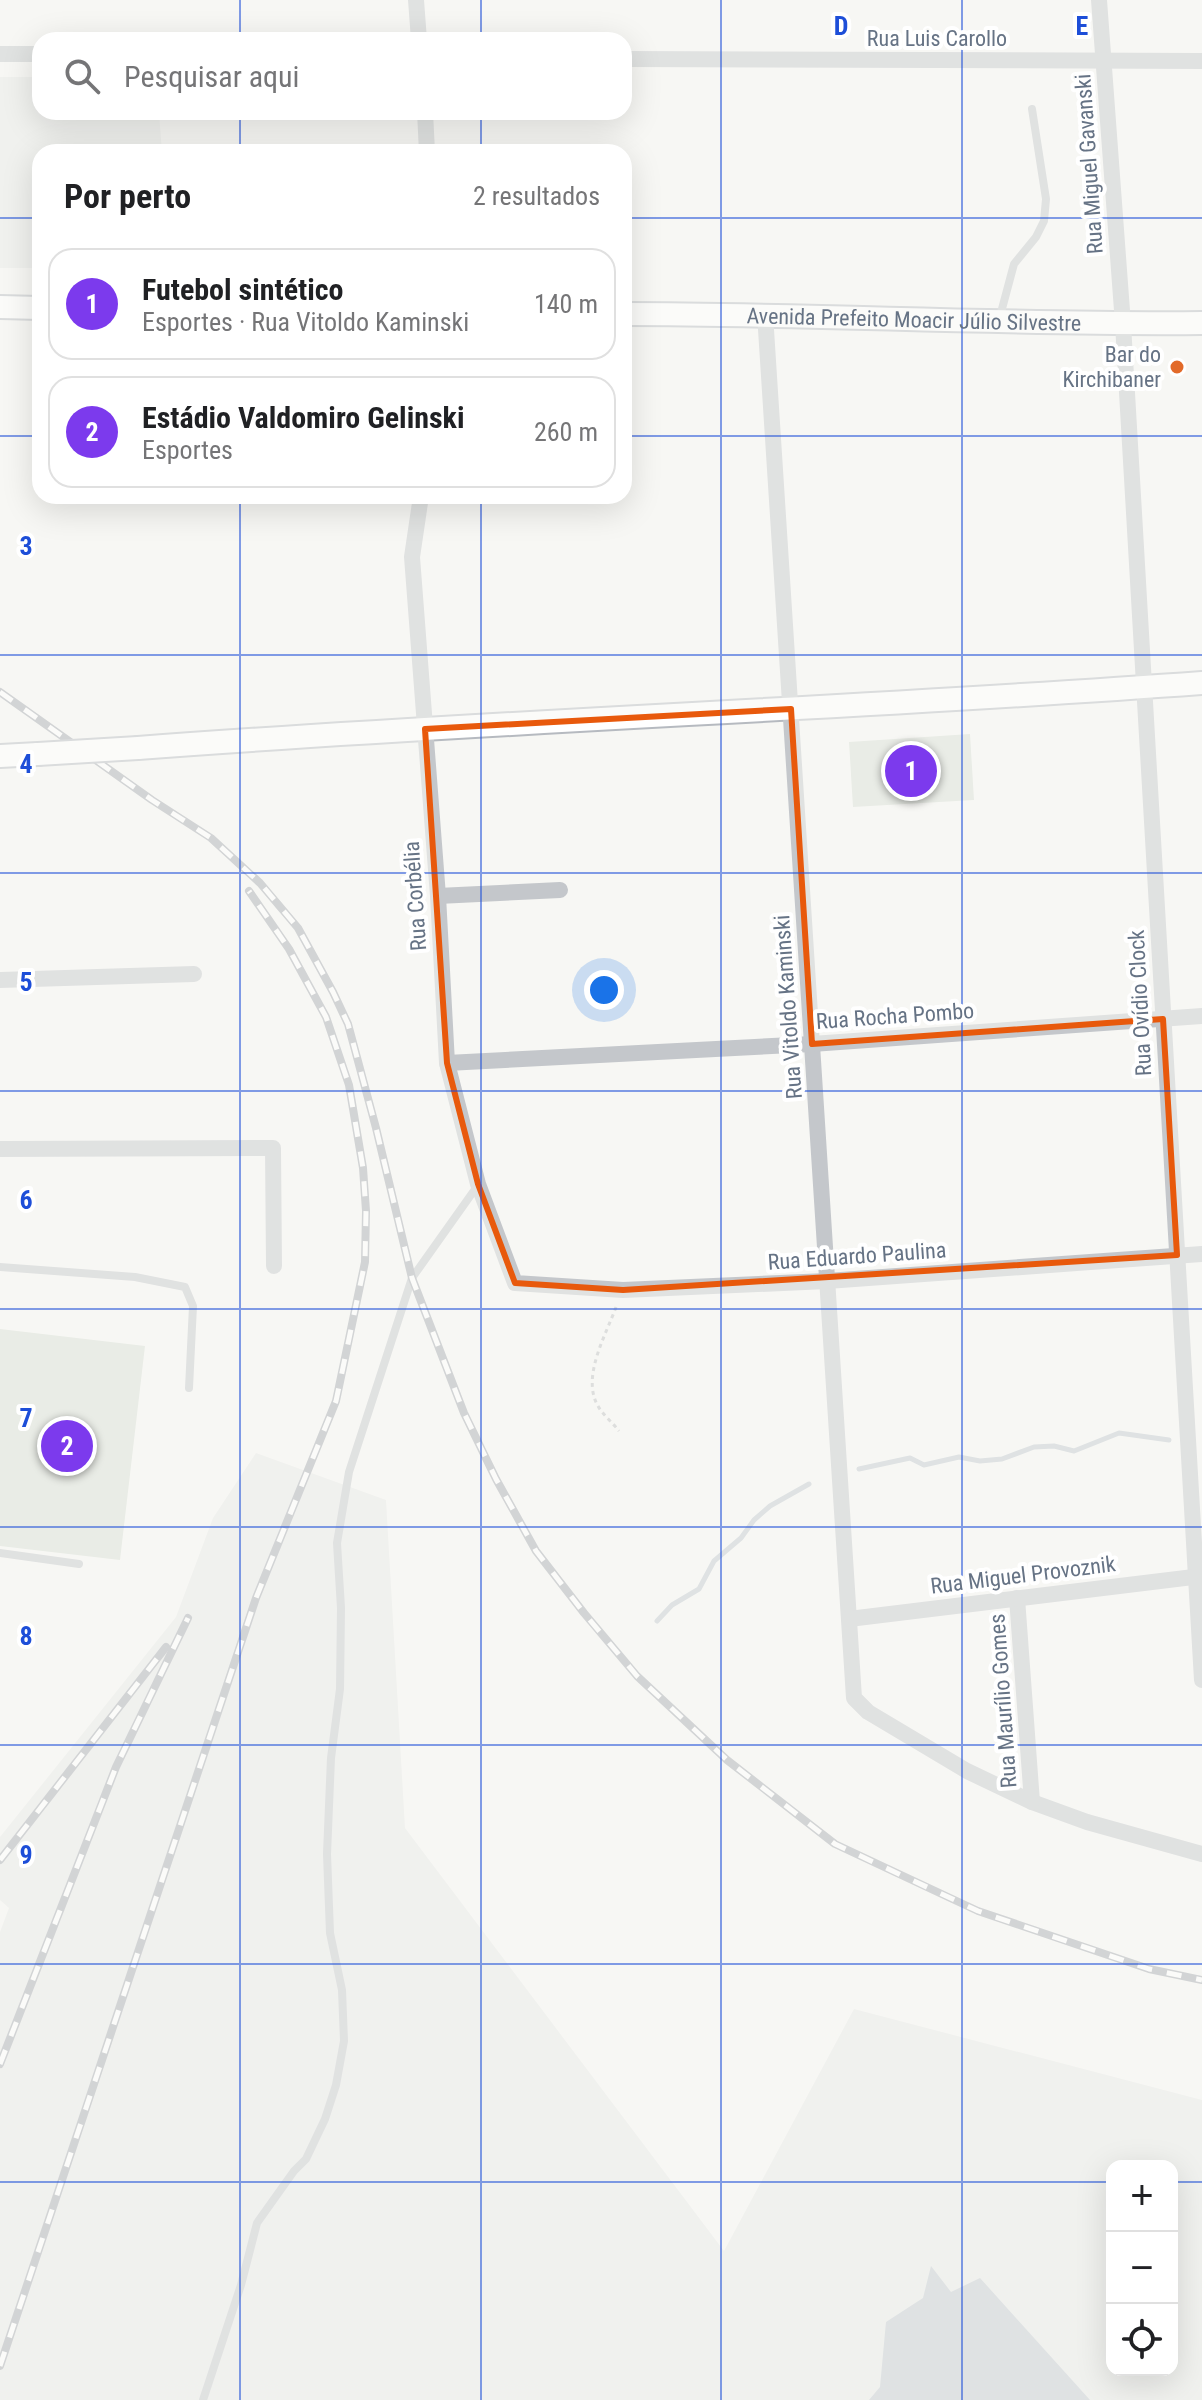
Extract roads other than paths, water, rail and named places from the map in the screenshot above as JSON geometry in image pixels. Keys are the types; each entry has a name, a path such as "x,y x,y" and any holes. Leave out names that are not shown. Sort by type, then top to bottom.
{"street":[{"path":"416,0 418,32"},
{"name":"Rua Miguel Gavanski","path":"1099,0 1123,324"},
{"path":"0,54 32,54"},
{"name":"Rua Luis Carollo","path":"632,59 1202,61"},
{"path":"425,120 427,144"},
{"path":"0,307 32,308"},
{"name":"Avenida Prefeito Moacir Júlio Silvestre","path":"632,314 1202,323"},
{"name":"Rua Vitoldo Kaminski","path":"765,314 854,1698 868,1712 967,1771 1032,1802"},
{"name":"Rua Ovídio Clock","path":"1123,324 1177,1255 1199,1576 1202,1680"},
{"name":"Rua Corbélia","path":"420,504 412,557 438,896 447,1063 478,1184 515,1283"},
{"path":"0,756 1202,683"},
{"path":"438,896 560,890"},
{"path":"0,980 194,974"},
{"name":"Rua Rocha Pombo","path":"447,1063 812,1044 1202,1016"},
{"path":"0,1149 273,1148 274,1266"},
{"name":"Rua Eduardo Paulina","path":"515,1283 623,1290 827,1281 1202,1254"},
{"name":"Rua Miguel Provoznik","path":"849,1619 1199,1576"},
{"name":"Rua Maurílio Gomes","path":"1017,1598 1032,1802"},
{"path":"1032,1802 1087,1822 1202,1854"}],"lane":[{"path":"999,321 1014,264 1036,237 1044,221 1046,199 1032,109"},
{"path":"203,2400 241,2285 257,2223 306,2159 325,2119 336,2085 344,2041 342,1990 330,1933 327,1854 331,1758 340,1689 341,1608 337,1543 349,1472 412,1278 478,1184"},
{"path":"0,1267 135,1277 185,1287 193,1306 189,1388"},
{"path":"0,1553 79,1564"}],"waterway":[{"path":"859,1469 910,1458 924,1465 959,1457 980,1461 1002,1459 1034,1447 1054,1446 1074,1451 1119,1433 1169,1440"},
{"path":"657,1621 672,1605 699,1589 714,1561 741,1538 754,1520 770,1506 809,1484"}],"railway":[{"path":"0,692 211,838 260,883 298,928 348,1024 412,1278 464,1413 536,1551 637,1676 727,1760 835,1844 978,1911 1149,1969 1202,1980"},
{"path":"0,2366 256,1598 336,1401 365,1262 363,1168 349,1085 326,1017 289,949 249,891"},
{"path":"0,2064 116,1767 188,1618"},
{"path":"0,1860 166,1647"}],"place":[{"name":"Bar do Kirchibaner","path":"1177,367"},
{"name":"Futebol sintético","path":"911,771"},
{"name":"Estádio Valdomiro Gelinski","path":"67,1446"}]}
